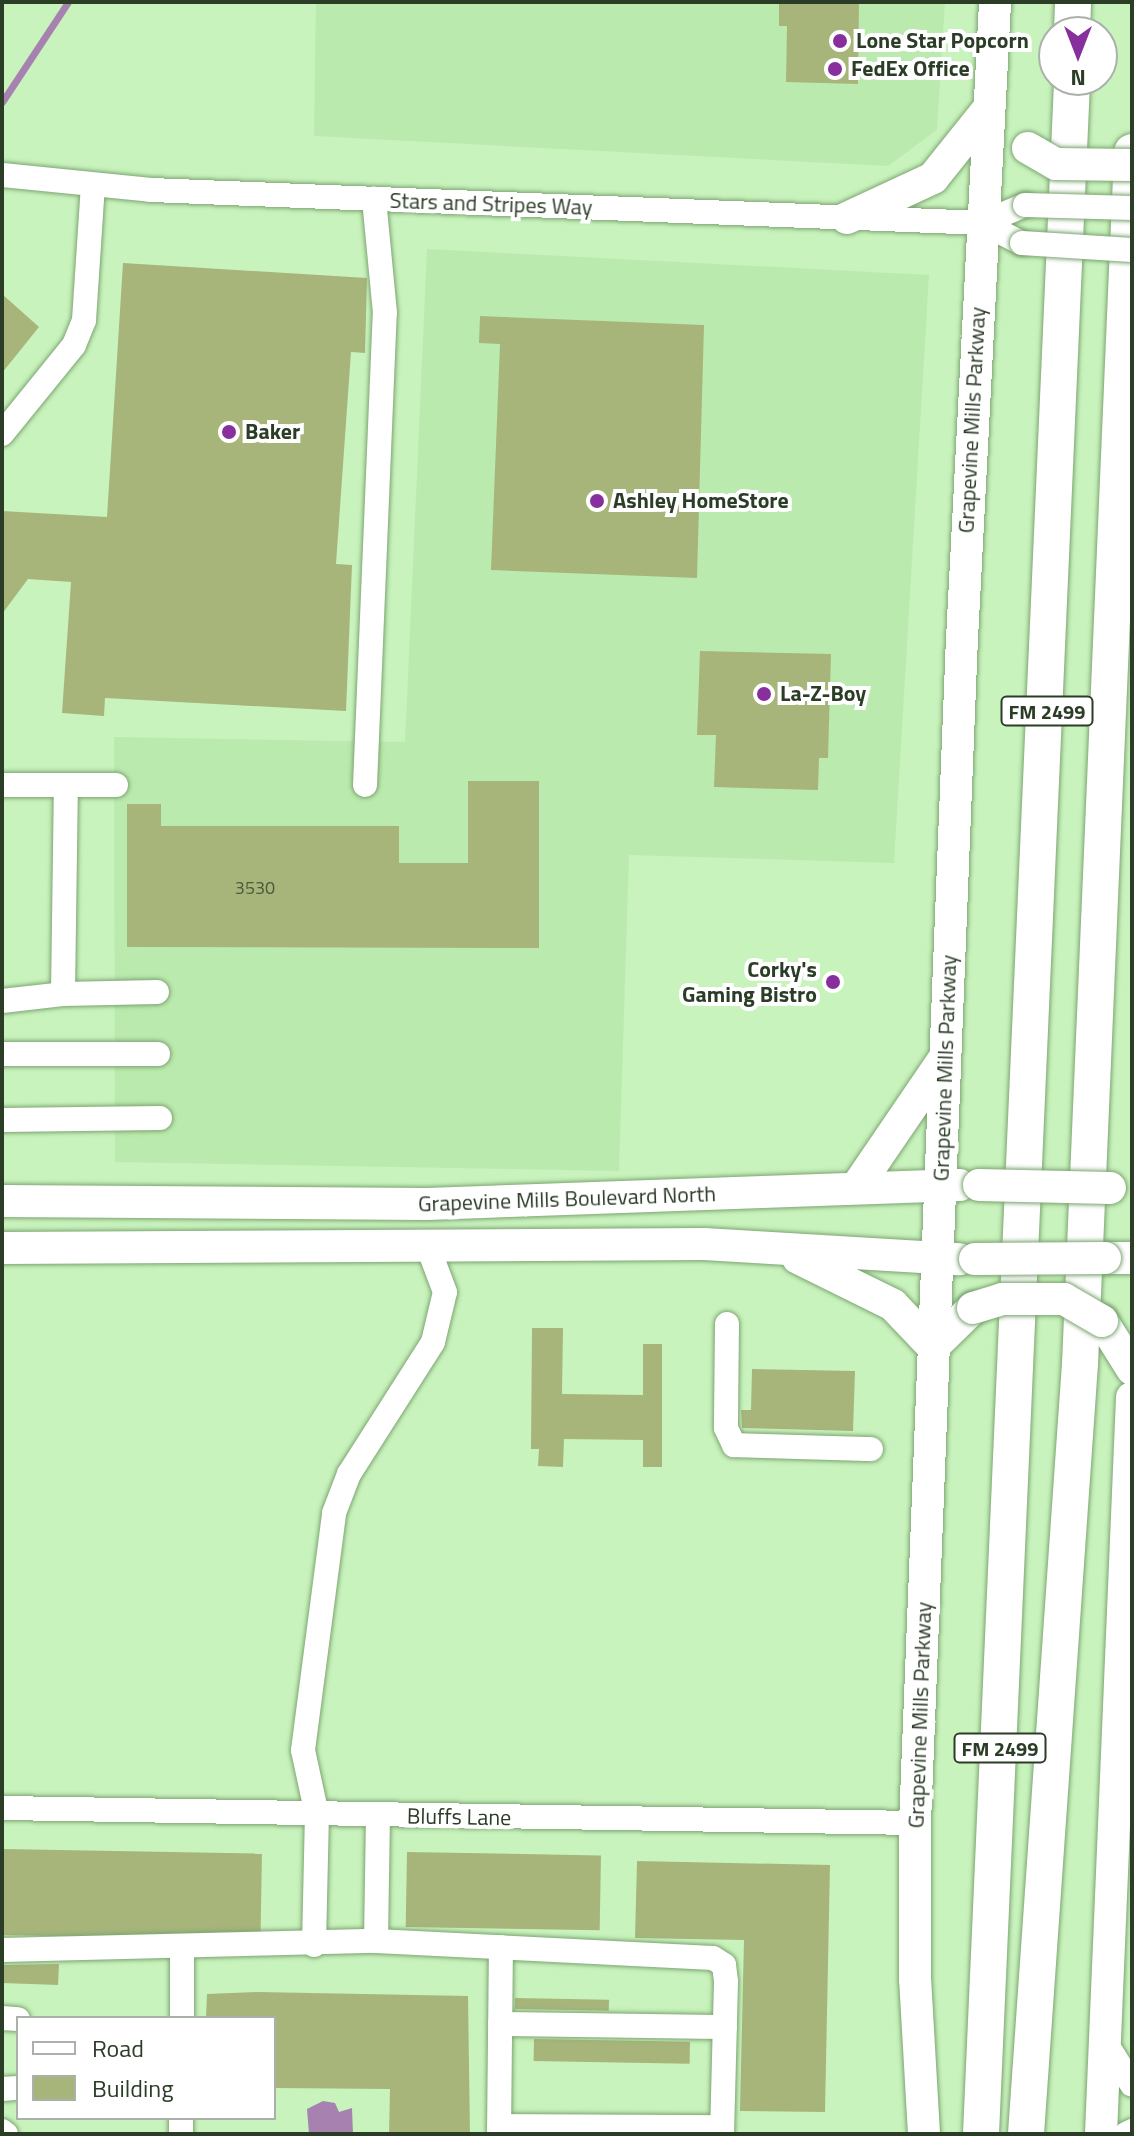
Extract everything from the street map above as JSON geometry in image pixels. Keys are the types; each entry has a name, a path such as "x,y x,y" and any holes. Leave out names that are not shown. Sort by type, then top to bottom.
{"highway":[{"name":"FM 2499","path":"981,2134 1071,96"},
{"name":"FM 2499","path":"1026,2134 1080,1364 1132,152"}],"main road":[{"name":"Grapevine Mills Parkway","path":"924,2134 915,1979 915,1823 982,223 995,2"},
{"path":"847,218 933,178 991,106 1028,148 1056,164 1132,165"},
{"path":"858,1185 946,1057"},
{"name":"Grapevine Mills Boulevard North","path":"2,1201 427,1204 858,1185 1121,1188"},
{"path":"427,1204 428,1247"},
{"name":"Grapevine Mills Boulevard North","path":"2,1248 777,1249 940,1259 1119,1258"},
{"path":"777,1249 893,1305 933,1347 973,1308 1002,1299 1064,1299 1102,1321 1132,1369"},
{"path":"1101,2134 1123,1818 1132,1398"}],"street":[{"name":"Stars and Stripes Way","path":"2,175 93,186 982,223 1022,243 1132,250"},
{"path":"2,434 74,345 84,320 93,186"},
{"path":"365,785 385,313 374,199"},
{"name":"Stars and Stripes Way","path":"982,223 1025,205 1132,208"},
{"path":"2,785 116,785"},
{"path":"63,994 66,785"},
{"path":"2,1001 63,994 157,992"},
{"path":"2,1054 158,1054"},
{"path":"2,1120 160,1118"},
{"path":"314,1945 317,1815 303,1750 334,1513 349,1474 433,1342 445,1292 428,1247"},
{"path":"727,1324 726,1428 734,1445 871,1449"},
{"name":"Bluffs Lane","path":"2,1808 915,1823"},
{"path":"376,1941 378,1816"},
{"path":"2,1950 182,1949 376,1941 501,1947 713,1958 724,1965 722,2130 500,2130 501,1947"},
{"path":"182,1949 182,2016"},
{"path":"500,2024 725,2027"},
{"path":"1106,2043 1132,2085"},
{"path":"1126,2134 1132,2131"}],"shaded area":[{"path":"316,2 945,2 937,130 888,166 314,136"},
{"path":"427,249 929,275 894,863 629,855 619,1171 115,1162 114,737 405,742"},
{"path":"323,2101 335,2103 339,2112 352,2108 353,2134 309,2134 307,2109"}],"building":[{"path":"779,2 859,2 858,84 786,82 787,26 779,26"},
{"name":"Baker","path":"123,263 367,278 365,353 351,352 336,564 352,565 346,711 105,698 104,716 62,713 71,582 28,579 2,614 2,511 107,517"},
{"path":"2,294 39,327 2,373"},
{"name":"Ashley HomeStore","path":"480,316 704,325 697,578 491,570 500,344 479,343"},
{"name":"La-Z-Boy","path":"700,651 831,654 828,758 819,758 818,790 714,787 716,735 697,735"},
{"path":"468,781 539,781 539,948 127,947 127,804 161,804 161,826 399,826 399,863 468,863"},
{"path":"532,1328 563,1328 562,1394 643,1395 643,1344 662,1344 662,1467 643,1467 643,1440 564,1439 563,1467 538,1466 539,1449 531,1449"},
{"path":"752,1369 855,1371 853,1431 742,1428 741,1410 751,1410"},
{"path":"2,1849 262,1854 260,1940 2,1935"},
{"path":"407,1852 601,1855 600,1930 406,1927"},
{"path":"637,1861 830,1865 825,2112 740,2111 744,1940 635,1938"},
{"path":"59,1964 58,1985 2,1983 2,1965"},
{"path":"207,1994 468,1996 470,2134 389,2134 390,2089 276,2088 276,2016 206,2016"},
{"path":"515,1998 609,2000 609,2011 515,2009"},
{"path":"534,2039 690,2042 690,2064 534,2061"}],"waterway":[{"path":"2,102 68,2"}],"place":[{"name":"Lone Star Popcorn","path":"840,41"},
{"name":"FedEx Office","path":"835,69"},
{"name":"Baker","path":"229,432"},
{"name":"Ashley HomeStore","path":"597,501"},
{"name":"La-Z-Boy","path":"764,694"},
{"name":"Corky's Gaming Bistro","path":"833,982"}]}
